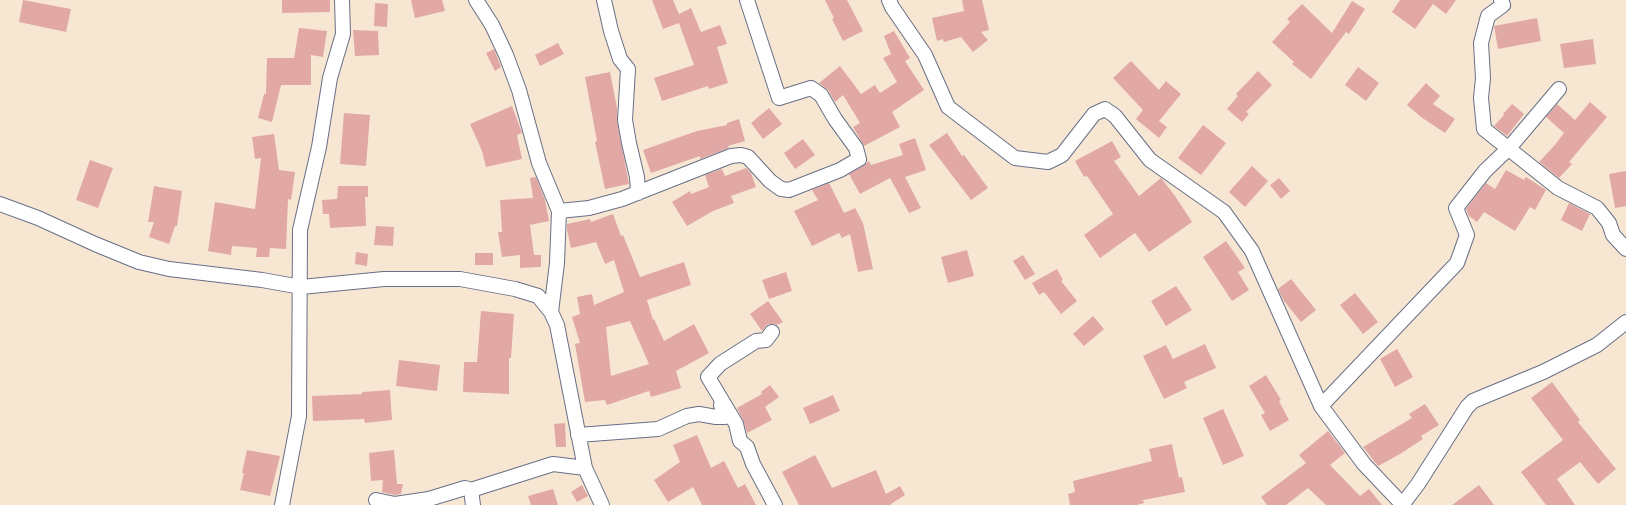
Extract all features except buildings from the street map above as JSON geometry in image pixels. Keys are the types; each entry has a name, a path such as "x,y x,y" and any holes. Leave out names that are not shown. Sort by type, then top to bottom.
{"street":[{"path":"282,505 299,416 301,287 300,230 319,147 330,78 343,34 342,0"},
{"path":"476,0 492,25 506,55 519,90 539,163 559,211 557,263 551,312"},
{"path":"604,0 611,31 620,59 628,69 625,120 637,177 638,192"},
{"path":"559,211 588,208 638,192 731,156 748,156 770,181 782,189 789,190 840,170 859,159 856,148 821,95 811,88 779,98 748,0"},
{"path":"889,0 892,7 926,55 948,107 1015,158 1048,162 1062,155 1094,114 1105,110 1115,116 1150,160 1224,212 1252,251 1321,406 1364,464 1402,505 1418,484 1467,407 1473,402 1543,372 1597,345 1626,322"},
{"path":"1501,0 1503,5 1488,16 1481,43 1483,78 1481,98 1484,129 1558,188 1597,208 1609,223 1613,235 1626,249"},
{"path":"1321,406 1457,263 1467,235 1456,208 1486,171 1509,148 1559,89"},
{"path":"0,204 38,218 139,262 169,269 262,280 301,287 384,279 460,279 515,289 538,296 551,312 557,325 585,468 602,505"},
{"path":"708,377 720,364 756,341 766,340 772,332"},
{"path":"578,435 658,429 687,416 699,414 726,417 708,377"},
{"path":"708,377 736,424 740,441 747,447 753,464 775,505"},
{"path":"376,500 395,504 429,498 465,488 471,490 552,464 585,468"},
{"path":"471,490 473,505"}]}
